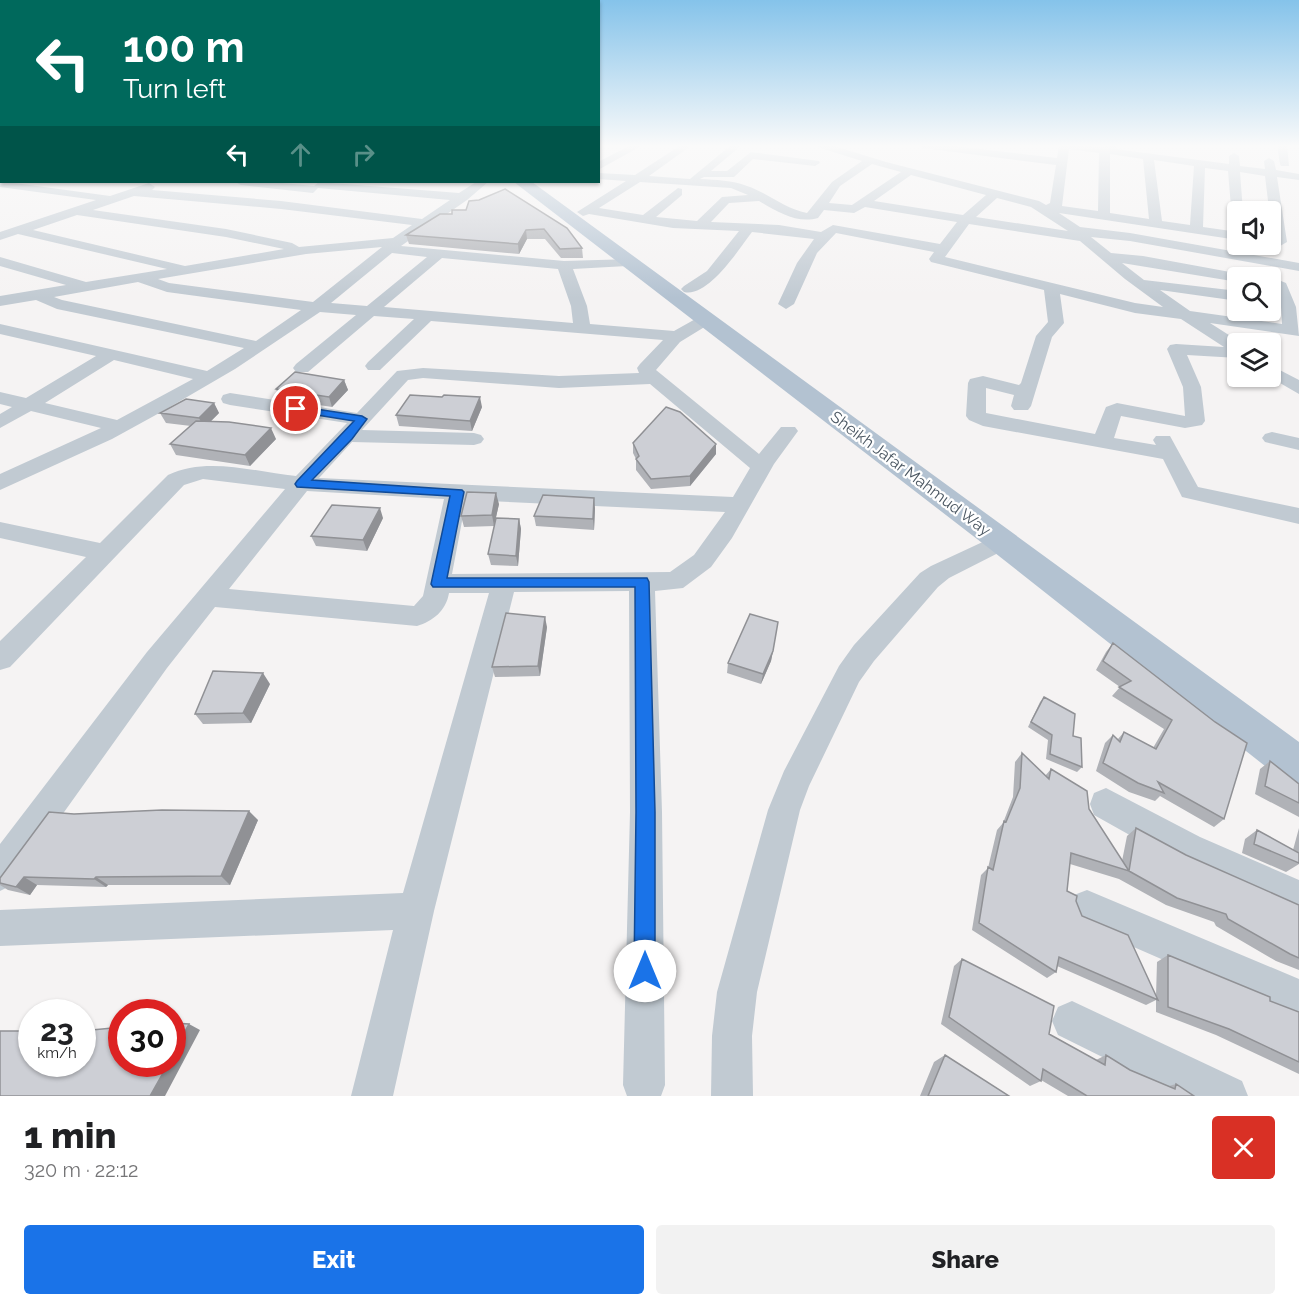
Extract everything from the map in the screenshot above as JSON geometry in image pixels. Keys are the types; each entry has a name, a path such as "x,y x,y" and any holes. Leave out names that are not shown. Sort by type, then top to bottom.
{"main road":[{"name":"Sheikh Jafar Mahmud Way","path":"548,196 578,213 627,262 1002,541 1299,767"},
{"name":"Sheikh Jafar Mahmud Way","path":"557,196 578,213 689,289 1299,739"}],"street":[{"path":"87,196 108,199"},
{"path":"0,236 118,196"},
{"path":"193,196 281,204 426,224"},
{"path":"281,204 297,196"},
{"path":"326,210 350,196"},
{"path":"45,208 225,233 311,250 375,217 406,196"},
{"path":"452,196 463,197"},
{"path":"578,213 608,196"},
{"path":"645,220 673,196"},
{"path":"761,196 804,217 814,214 825,196"},
{"path":"820,206 850,209 870,196"},
{"path":"888,238 926,196"},
{"path":"992,196 965,220 936,258 937,260 1135,308 1294,330 1288,303 1281,292"},
{"path":"1006,196 1050,209 1227,234"},
{"path":"1050,209 1056,205 1057,196"},
{"path":"1104,196 1104,216"},
{"path":"1153,196 1156,224"},
{"path":"1196,230 1199,196"},
{"path":"0,483 38,463 120,427 209,377 316,307 393,245 463,197"},
{"path":"701,225 728,200 766,199"},
{"path":"862,203 965,220 1080,235 1109,234 1299,267"},
{"path":"1050,209 1140,283 1227,341"},
{"path":"578,213 701,225 798,231 822,236"},
{"path":"0,222 20,229 190,270"},
{"path":"689,289 712,274 748,228"},
{"path":"786,304 802,268 822,236 838,228 943,249"},
{"path":"0,301 311,250 393,245 440,254 564,265 627,262"},
{"path":"302,368 440,254"},
{"path":"1107,257 1143,260 1227,275"},
{"path":"1257,260 1257,267"},
{"path":"0,261 86,287"},
{"path":"564,265 579,306 582,327"},
{"path":"140,278 167,287 316,307 677,336"},
{"path":"1140,283 1227,295"},
{"path":"1281,286 1299,289"},
{"path":"1020,426 1024,392 1030,384 1044,336 1056,323 1051,288"},
{"path":"39,295 57,304 257,346"},
{"path":"1281,302 1288,303"},
{"path":"374,366 427,316"},
{"path":"705,321 677,336 646,368 652,378 761,467"},
{"path":"4,334 209,377"},
{"path":"1103,442 1113,411 1123,409 1185,422 1195,421 1192,387 1176,349 1227,352"},
{"path":"0,422 111,355"},
{"path":"0,873 157,660 301,484 403,375 411,373 559,382 652,378"},
{"path":"1281,377 1299,388"},
{"path":"1024,392 983,382 978,383 976,416 983,420 1168,454"},
{"path":"0,398 120,427"},
{"path":"230,399 362,419"},
{"path":"1150,414 1168,454 1190,492 1299,516"},
{"path":"438,584 674,581 690,574 712,550 761,467 788,431"},
{"path":"348,436 474,439"},
{"path":"1272,438 1299,444"},
{"path":"0,659 176,480 188,474 203,472 301,484 644,498 739,505"},
{"path":"210,597 417,616 426,611 435,599 457,492"},
{"path":"0,530 104,552"},
{"path":"732,1096 730,1057 734,1004 740,977 784,810 826,716 864,653 929,580 940,572 1002,541"},
{"path":"642,582 646,812 644,1085"},
{"path":"372,1096 416,911 504,583"},
{"path":"1106,804 1188,849 1299,898"},
{"path":"1087,908 1299,999"},
{"path":"0,928 416,911"},
{"path":"1072,1021 1227,1096"}],"building":[{"path":"488,196 516,196 567,228 582,248 560,249 544,229 526,230 518,244 406,235 440,214 452,214 452,210 466,210 469,201"},
{"path":"295,372 344,380 329,397 276,389"},
{"path":"410,395 480,397 470,421 396,415"},
{"path":"186,399 214,403 199,418 160,413"},
{"path":"666,407 680,412 716,444 690,476 651,479 636,459 639,456 633,443"},
{"path":"196,421 229,422 271,428 245,455 170,444"},
{"path":"467,492 496,493 492,515 461,516"},
{"path":"543,495 594,498 593,519 534,516"},
{"path":"332,505 380,508 363,540 311,536"},
{"path":"496,518 519,519 516,556 488,554"},
{"path":"506,613 545,617 538,666 492,667"},
{"path":"750,614 778,622 773,651 763,674 728,663"},
{"path":"1113,643 1215,722 1247,743 1224,819 1158,782 1164,793 1138,783 1103,763 1113,735 1120,742 1124,732 1156,749 1172,720 1119,687 1131,681 1103,661"},
{"path":"213,671 263,673 243,713 195,714"},
{"path":"1044,697 1075,714 1073,736 1081,738 1082,767 1050,754 1052,735 1031,722"},
{"path":"1022,753 1049,779 1051,769 1087,791 1089,809 1129,871 1071,853 1067,891 1077,896 1076,901 1082,916 1128,935 1158,1000 1059,957 1056,972 979,923 988,867 993,870 1004,821 1006,822 1020,788"},
{"path":"1270,761 1299,784 1299,803 1265,786"},
{"path":"162,810 249,811 221,876 96,877 94,879 24,877 16,887 0,883 0,878 49,812 74,814"},
{"path":"1136,828 1186,855 1299,905 1299,958 1228,919 1226,914 1177,898 1129,871"},
{"path":"1257,830 1299,853 1299,863 1254,844"},
{"path":"1168,955 1270,997 1270,1001 1299,1012 1299,1062 1229,1029 1168,1007"},
{"path":"962,959 1054,1006 1049,1034 1105,1065 1106,1055 1130,1070 1175,1089 1176,1084 1194,1096 1087,1096 1043,1069 1041,1081 949,1017"},
{"path":"108,1028 108,1077 161,1077 150,1096 0,1096 0,1031 18,1031 18,1077 96,1077 96,1030"},
{"path":"945,1055 1009,1096 928,1096"}],"route":[{"path":"296,409 362,419 301,484 457,492 438,584 642,582 646,812 645,971"}]}
